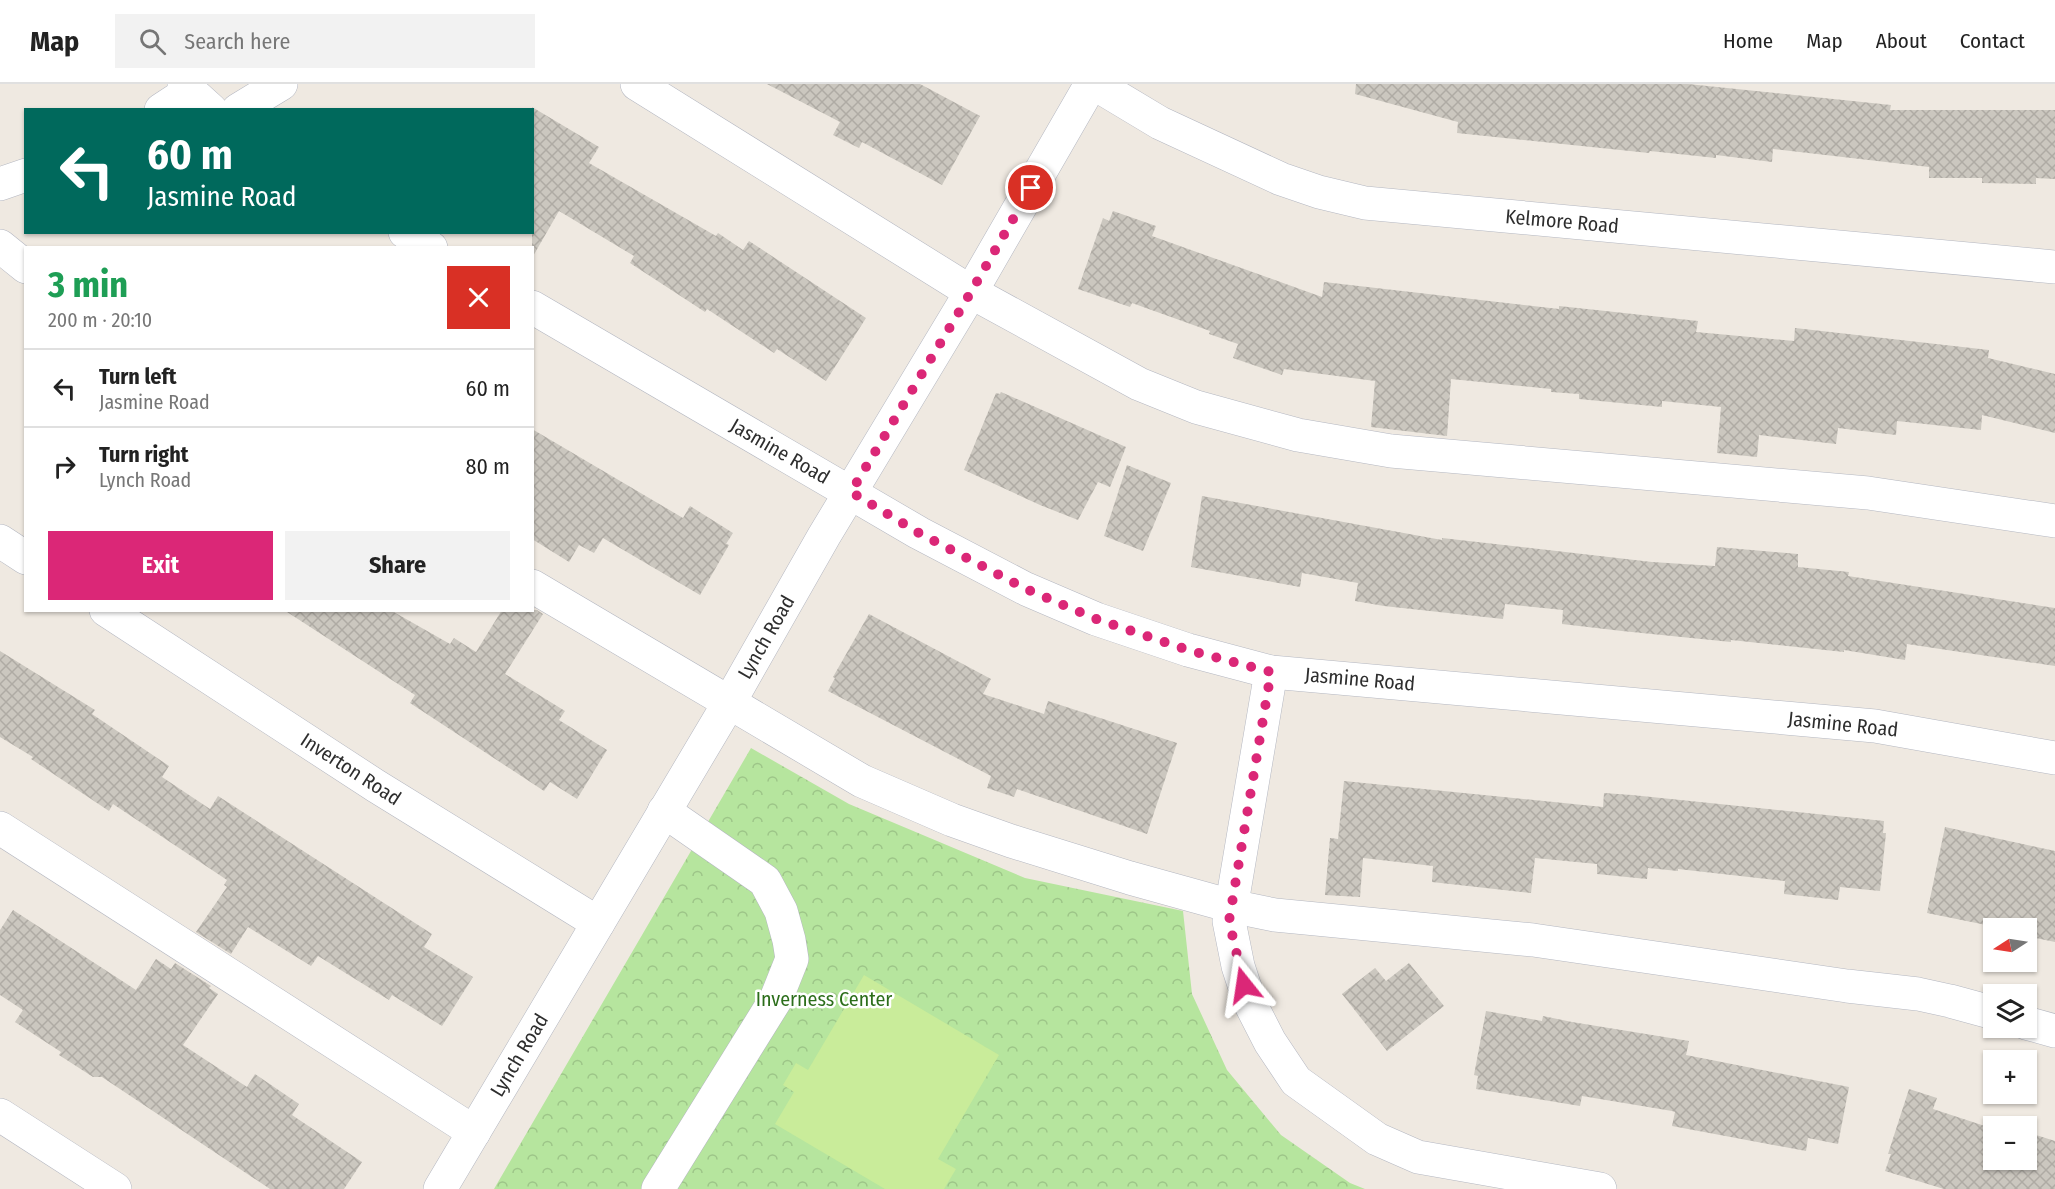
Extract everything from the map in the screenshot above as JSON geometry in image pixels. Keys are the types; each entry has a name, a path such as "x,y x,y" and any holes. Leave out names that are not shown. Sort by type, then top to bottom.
{"street":[{"path":"241,108 281,84"},
{"path":"637,84 971,292 1139,384 1196,407 1298,435 1391,451 1868,493 2055,521"},
{"name":"Lynch Road","path":"440,1189 1093,84"},
{"name":"Kelmore Road","path":"1093,84 1160,123 1281,179 1318,192 1365,203 2055,267"},
{"path":"165,108 195,95"},
{"path":"0,184 24,176"},
{"path":"408,234 428,246"},
{"path":"0,246 24,265"},
{"name":"Jasmine Road","path":"534,308 919,533 1026,589 1096,619 1188,650 1271,672 1875,726 2055,758"},
{"path":"0,541 24,557"},
{"path":"534,586 862,781 952,820 1119,875 1231,906 1275,915 1533,940 1847,986 1918,994 1983,1010"},
{"name":"Inverton Road","path":"109,612 376,786 598,923"},
{"path":"1271,672 1229,921 1250,1003 1270,1042 1296,1081 1377,1139 1418,1157 1600,1189"},
{"path":"658,1189 776,999 792,959 781,911 765,881 664,811"},
{"path":"0,828 474,1132"},
{"path":"2037,1026 2055,1031"},
{"path":"0,1115 116,1189"}],"green space":[{"name":"Inverness Center","path":"751,748 849,804 1025,878 1183,911 1192,994 1227,1070 1281,1135 1350,1183 1365,1189 494,1189"},
{"path":"864,975 999,1055 938,1159 956,1169 944,1189 885,1189 775,1124 794,1092 783,1085 796,1063 808,1070"}],"building":[{"path":"767,84 920,84 980,116 942,185 862,142 859,148 833,135 840,122"},
{"path":"1356,84 1688,84 1891,105 1890,110 2055,110 2055,179 2036,178 2036,184 1982,183 1982,178 1929,178 1929,167 1773,149 1772,162 1716,155 1716,158 1650,151 1649,153 1457,133 1458,122 1355,94"},
{"path":"534,108 599,147 589,163 716,236 718,233 743,250 749,241 866,318 826,381 777,349 774,353 707,309 705,312 630,263 634,256 559,211 534,255 534,246 532,246 532,234 534,234"},
{"path":"1113,211 1156,226 1152,236 1322,297 1324,282 1559,309 1559,306 1698,321 1696,332 1794,341 1795,328 1989,350 1988,358 2055,374 2055,433 1982,415 1981,430 1897,421 1896,435 1838,428 1836,444 1759,435 1757,457 1717,453 1721,407 1662,401 1662,407 1579,399 1579,394 1551,392 1551,389 1451,379 1447,436 1371,427 1375,381 1284,369 1282,375 1233,358 1238,344 1209,334 1210,331 1132,303 1130,307 1078,289 1103,218 1109,221"},
{"path":"1001,392 1126,447 1110,487 1098,482 1078,520 964,470 996,393"},
{"path":"534,430 683,518 690,506 733,533 726,544 729,545 700,595 603,538 594,553 579,545 569,562 534,540"},
{"path":"1127,465 1171,483 1143,551 1104,536"},
{"path":"1202,496 1442,540 1442,538 1652,562 1715,566 1717,547 1798,554 1798,567 1849,572 1848,576 2055,608 2055,666 1907,644 1905,660 1844,650 1844,652 1622,631 1562,624 1563,610 1505,604 1503,619 1355,601 1358,583 1302,573 1300,587 1191,567"},
{"path":"537,610 543,614 505,674 565,711 559,720 607,750 577,799 550,782 544,791 410,703 415,695 287,612 394,612 450,644 454,638 476,652 501,612 534,612"},
{"path":"869,614 991,679 983,694 1044,714 1048,701 1177,743 1147,834 1017,789 1014,797 987,788 991,776 828,691 835,678 833,677"},
{"path":"0,651 95,710 92,714 169,766 162,777 210,809 218,796 432,934 424,947 473,977 442,1026 392,995 389,1000 318,956 311,966 248,927 231,954 196,932 227,887 224,885 227,880 113,804 109,811 31,759 33,757 0,737"},
{"path":"1344,781 1603,807 1604,793 1632,795 1884,821 1883,833 1886,833 1880,891 1840,887 1838,900 1784,894 1785,881 1678,869 1678,871 1648,868 1647,879 1597,874 1597,864 1535,858 1531,893 1432,882 1433,866 1363,858 1360,897 1325,895 1330,838 1338,839"},
{"path":"1945,827 2055,851 2055,942 2037,938 2037,918 1983,918 1983,924 1927,913"},
{"path":"13,910 136,990 156,959 171,969 175,963 211,986 209,988 218,994 183,1045 247,1087 255,1074 299,1104 292,1115 362,1162 344,1189 270,1189 102,1077 93,1077 59,1055 61,1052 15,1022 23,1010 0,995 0,930"},
{"path":"1409,963 1444,1006 1387,1051 1342,994 1375,968 1386,981"},
{"path":"1486,1011 1542,1021 1543,1016 1689,1041 1686,1055 1849,1087 1838,1144 1808,1138 1806,1151 1672,1126 1675,1112 1672,1111 1582,1096 1580,1106 1476,1089 1478,1076 1474,1075"},
{"path":"1909,1089 1937,1098 1933,1109 1983,1125 1983,1170 2037,1170 2037,1135 2055,1141 2055,1189 1944,1189 1885,1171 1891,1154 1888,1154"}],"route":[{"path":"1031,188 851,492 919,533 1026,589 1096,619 1188,650 1271,672 1229,921 1244,985"}]}
